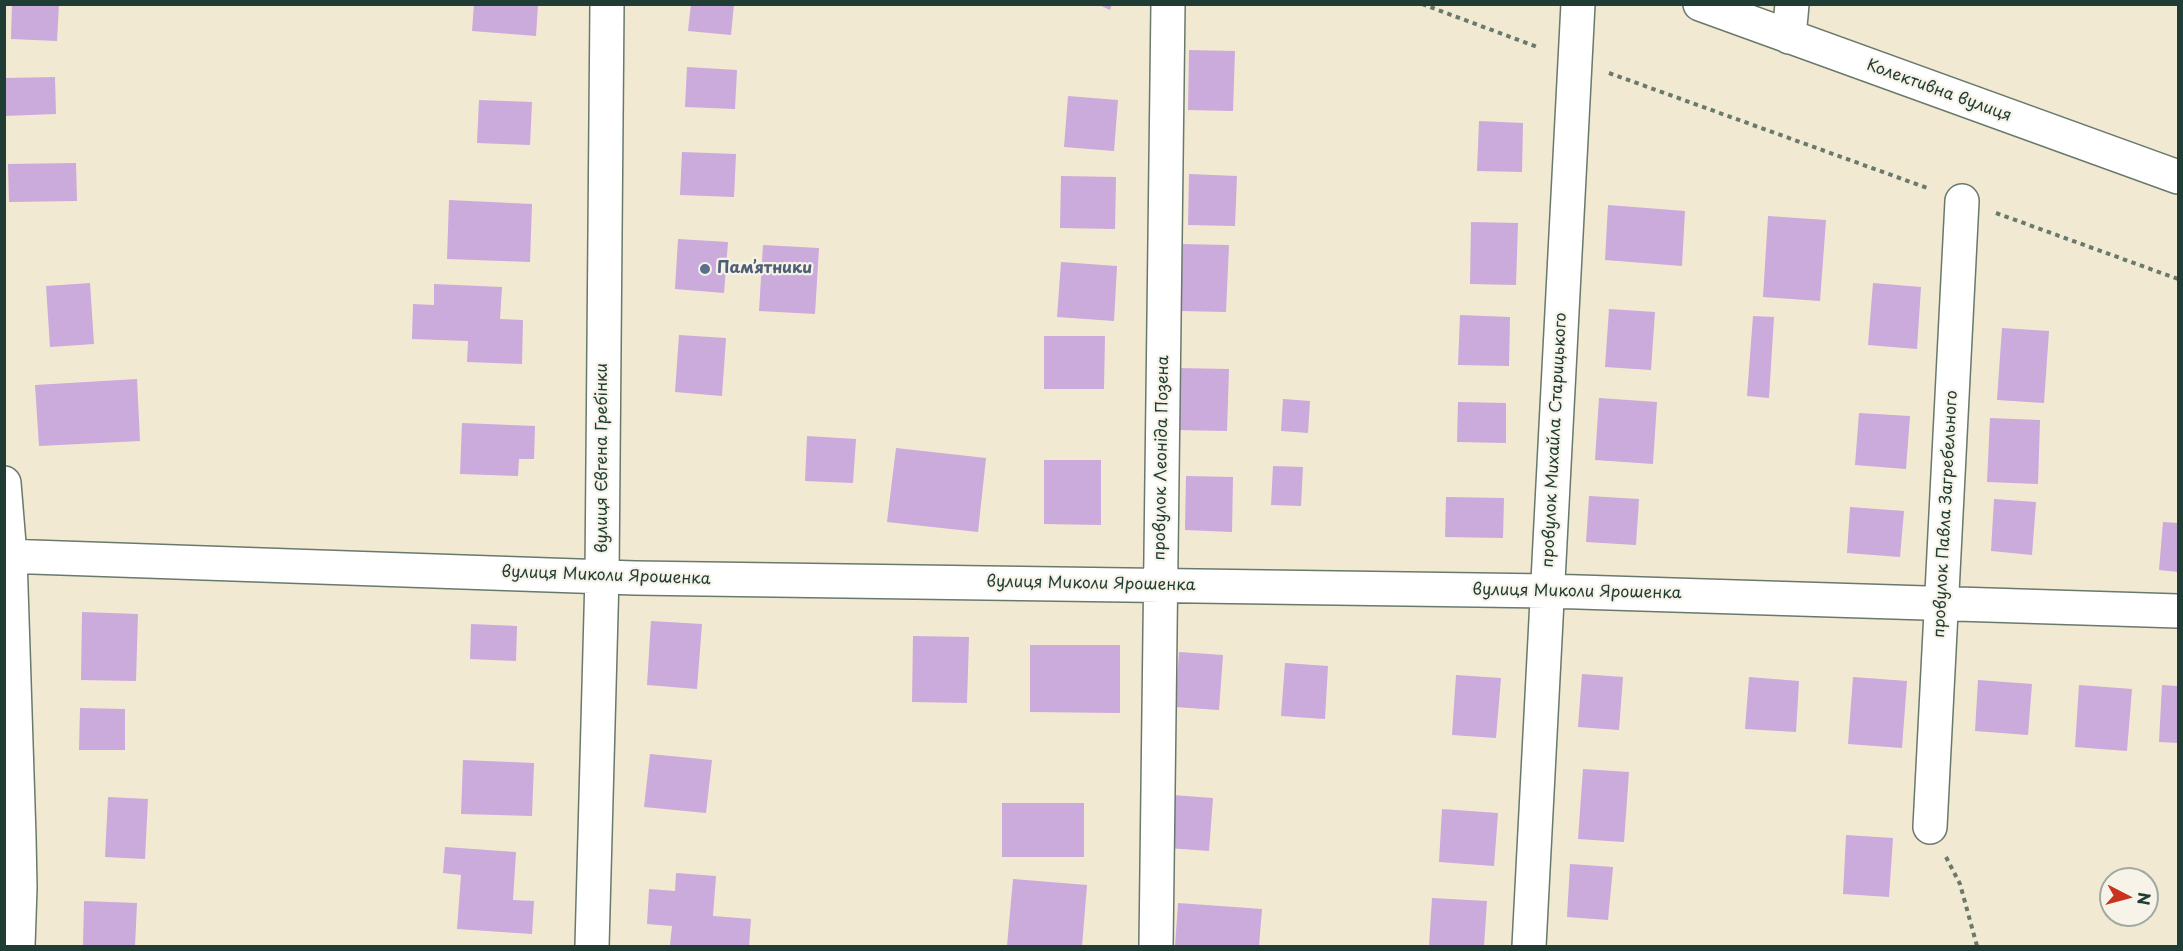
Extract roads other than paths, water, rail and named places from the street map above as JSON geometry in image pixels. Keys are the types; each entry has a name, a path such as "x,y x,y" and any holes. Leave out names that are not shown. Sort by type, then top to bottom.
{"street":[{"name":"вулиця Євгена Гребінки","path":"592,946 602,576 607,4"},
{"name":"провулок Леоніда Позена","path":"1156,946 1168,4"},
{"name":"провулок Михайла Старицького","path":"1529,946 1578,4"},
{"name":"Колективна вулиця","path":"1700,4 2178,177"},
{"path":"1789,37 1792,4"},
{"name":"провулок Павла Загребельного","path":"1930,827 1962,201"},
{"path":"4,483 19,837 18,946"},
{"name":"вулиця Миколи Ярошенка","path":"7,556 602,576 1547,591 2178,611"}],"place":[{"name":"Памʼятники","path":"705,269"}]}
